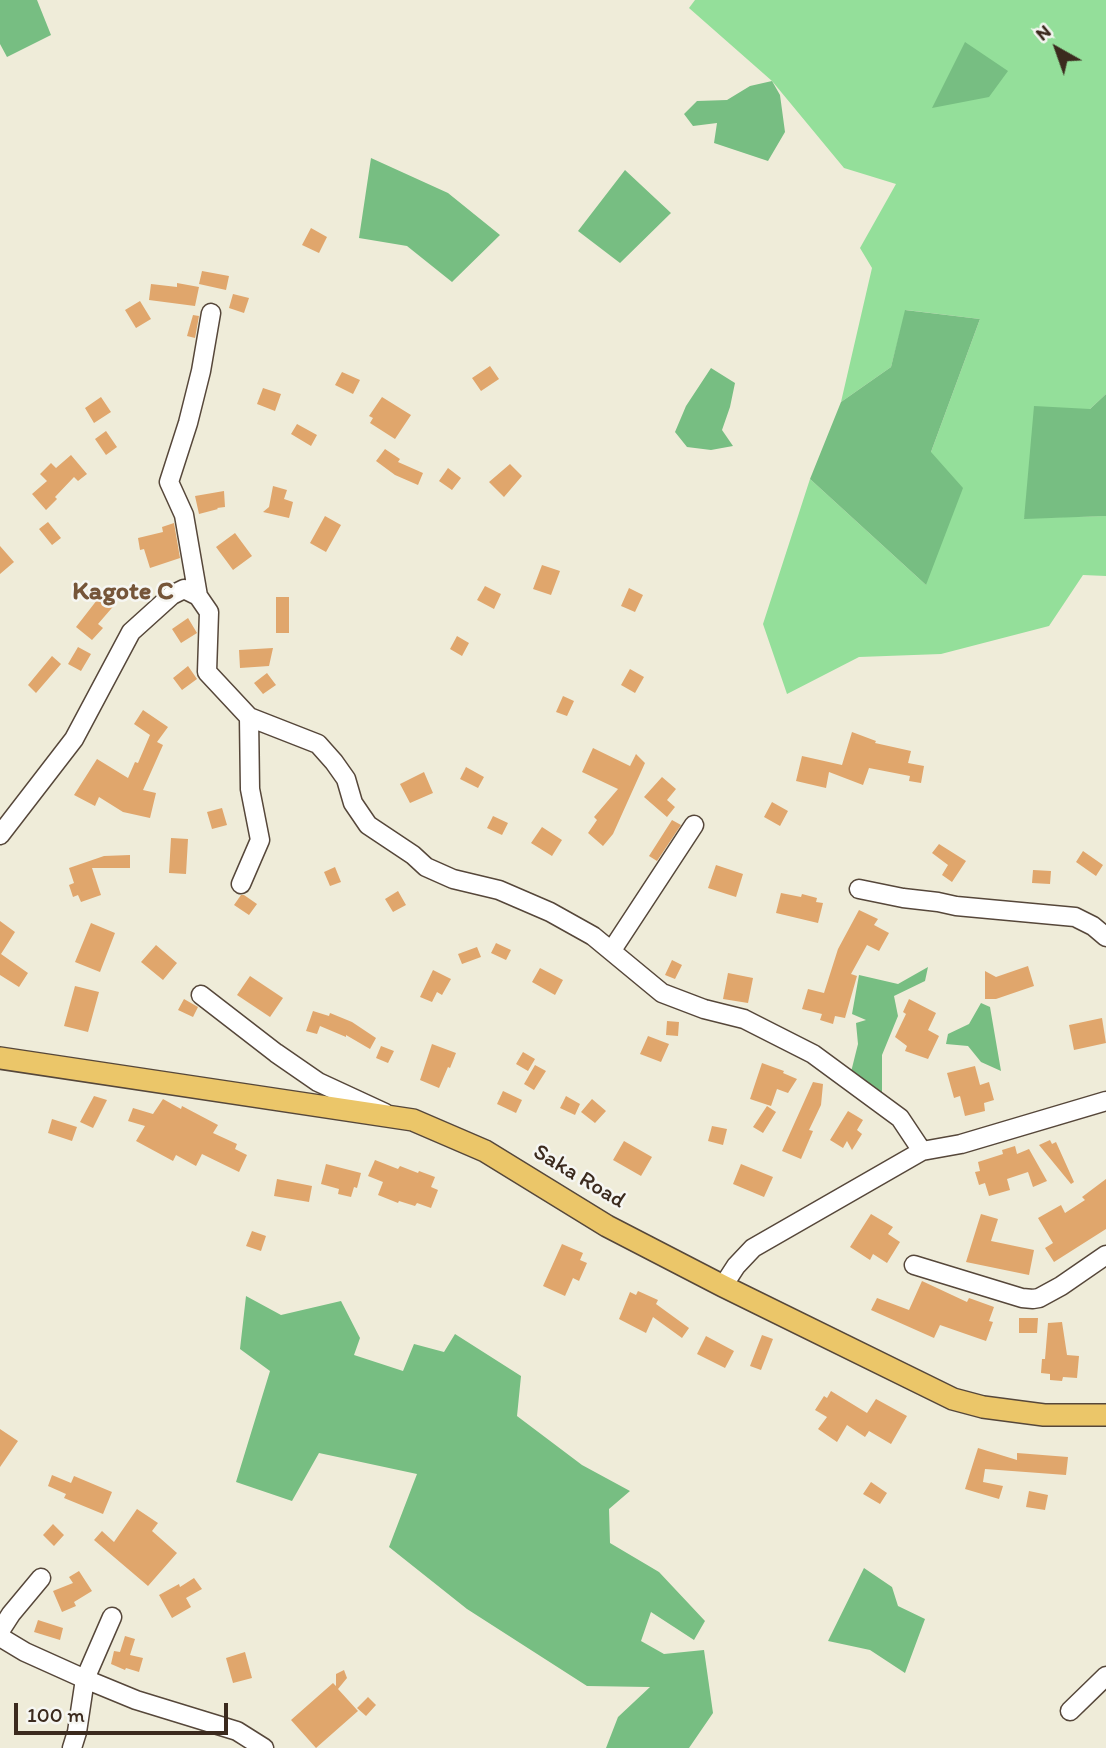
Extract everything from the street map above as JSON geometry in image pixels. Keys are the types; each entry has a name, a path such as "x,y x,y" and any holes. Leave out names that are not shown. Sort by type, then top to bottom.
{"main road":[{"name":"Saka Road","path":"0,1058 413,1120 485,1151 607,1226 953,1399 983,1407 1044,1415 1106,1415"}],"street":[{"path":"211,313 201,371 169,482 184,515 198,596 209,612 206,672 248,717 318,744 346,779 352,803 368,825 426,867 453,879 499,890 575,924 612,950 662,993 705,1009 744,1019 813,1054 900,1118 922,1151"},
{"path":"0,835 74,739 131,632 172,594 184,589 198,596"},
{"path":"241,884 260,840 250,789 248,717"},
{"path":"612,950 694,825"},
{"path":"859,888 956,906 1075,917 1093,926 1106,937"},
{"path":"201,995 318,1082 388,1115"},
{"path":"723,1286 736,1266 753,1248 922,1151 961,1144 1106,1101"},
{"path":"914,1265 1033,1299 1060,1286 1106,1255"},
{"path":"41,1578 11,1614 0,1634 25,1652 85,1679 136,1700 237,1731 264,1748"},
{"path":"72,1748 85,1679 113,1617"},
{"path":"1070,1711 1106,1676"}],"green space":[{"path":"0,0 37,0 51,35 7,57 0,44"},
{"path":"695,0 1106,0 1106,394 1090,409 1024,518 1106,516 1106,576 1083,575 1049,626 941,654 859,657 787,694 763,624 810,479 926,585 931,452 980,319 906,310 891,367 841,402 872,268 860,248 896,184 844,168 772,81 689,8"},
{"path":"965,42 1008,71 989,97 932,108"},
{"path":"772,81 780,95 785,132 768,161 714,143 717,123 693,126 684,114 697,101 727,100 750,86"},
{"path":"371,158 448,193 500,235 452,282 407,246 359,238"},
{"path":"625,170 671,213 620,263 578,231"},
{"path":"905,310 980,319 931,452 963,488 926,585 810,479 841,402 891,367"},
{"path":"711,368 735,383 722,430 733,446 711,450 687,447 675,432 686,406"},
{"path":"1106,394 1106,516 1024,519 1034,406 1090,409"},
{"path":"928,967 925,981 894,996 898,1016 882,1055 882,1102 850,1076 858,1044 856,1023 866,1020 852,1014 859,975 898,984"},
{"path":"981,1003 990,1007 1001,1071 981,1062 968,1046 946,1044 948,1034 969,1024"},
{"path":"246,1296 281,1315 341,1301 360,1338 354,1355 403,1371 414,1344 444,1352 455,1334 521,1376 517,1416 582,1465 630,1491 609,1509 610,1543 659,1572 705,1621 694,1640 651,1612 641,1641 664,1654 704,1650 713,1713 689,1748 606,1748 618,1717 650,1687 587,1686 467,1609 389,1547 417,1474 319,1453 292,1501 236,1482 270,1371 240,1349"},
{"path":"864,1568 892,1587 898,1606 925,1619 905,1673 870,1650 828,1641"}],"building":[{"path":"311,228 327,237 319,253 302,245"},
{"path":"202,271 229,276 226,290 199,284"},
{"path":"177,283 199,287 195,306 149,300 151,284 177,287"},
{"path":"233,294 249,298 244,313 229,308"},
{"path":"140,301 151,319 136,328 125,310"},
{"path":"193,315 199,316 195,338 187,336"},
{"path":"490,366 499,379 481,391 472,378"},
{"path":"342,372 360,380 353,394 335,385"},
{"path":"263,388 281,394 275,411 257,404"},
{"path":"101,397 111,412 94,423 85,408"},
{"path":"382,397 411,415 395,439 370,423 373,418 369,416"},
{"path":"297,424 317,435 311,446 291,434"},
{"path":"106,431 117,447 106,455 95,439"},
{"path":"385,449 400,459 398,462 423,473 418,485 395,475 376,461"},
{"path":"71,455 87,474 78,481 74,477 46,510 32,494 47,481 40,474 51,463 56,468"},
{"path":"510,464 522,476 504,497 489,482"},
{"path":"448,468 461,478 452,490 439,481"},
{"path":"273,486 287,490 284,499 293,502 289,518 263,512 269,507"},
{"path":"224,491 225,507 199,514 195,496"},
{"path":"325,516 341,525 326,552 310,543"},
{"path":"48,522 61,538 52,545 39,529"},
{"path":"174,523 180,558 150,568 144,549 140,550 138,538 163,532 162,527"},
{"path":"235,533 252,556 233,570 216,547"},
{"path":"0,546 14,562 0,574"},
{"path":"542,565 560,571 551,595 533,589"},
{"path":"485,586 501,594 494,609 477,600"},
{"path":"629,588 643,595 635,612 621,606"},
{"path":"104,591 117,602 98,624 103,628 92,640 76,627"},
{"path":"276,597 289,597 289,633 276,633"},
{"path":"188,618 197,633 181,643 172,629"},
{"path":"457,636 469,643 462,656 450,649"},
{"path":"78,647 91,654 81,671 68,664"},
{"path":"273,648 269,666 240,668 239,650"},
{"path":"52,656 61,664 36,693 28,685"},
{"path":"188,666 197,679 182,690 173,678"},
{"path":"630,669 644,677 635,693 621,685"},
{"path":"267,673 276,685 263,694 254,683"},
{"path":"563,696 574,701 567,716 556,712"},
{"path":"143,710 168,727 157,742 163,745 143,790 156,793 150,818 123,812 99,797 95,806 74,795 97,759 128,778 150,735 134,724"},
{"path":"852,732 876,741 875,743 911,751 908,763 924,766 921,783 909,781 910,776 869,768 863,785 829,772 826,788 796,781 802,756 842,765"},
{"path":"593,748 630,766 636,754 645,763 613,834 603,846 588,833 597,820 594,817 618,789 582,772"},
{"path":"466,767 484,777 478,788 460,779"},
{"path":"424,772 433,793 410,803 400,784"},
{"path":"662,777 676,789 667,800 675,807 667,817 644,797"},
{"path":"772,802 788,811 780,826 764,817"},
{"path":"222,808 227,825 212,829 207,812"},
{"path":"493,816 508,823 502,835 487,828"},
{"path":"672,820 681,825 657,861 649,856"},
{"path":"542,827 562,840 552,856 531,843"},
{"path":"171,838 188,839 186,874 169,873"},
{"path":"939,844 966,861 952,882 942,875 948,865 932,853"},
{"path":"1083,851 1103,865 1096,876 1076,862"},
{"path":"130,855 130,868 92,868 101,895 81,902 78,895 73,897 69,885 74,883 69,868 104,856"},
{"path":"716,865 743,874 736,897 708,888"},
{"path":"335,867 341,882 330,886 324,872"},
{"path":"1033,870 1051,871 1050,884 1032,883"},
{"path":"398,891 406,905 393,912 385,899"},
{"path":"781,893 817,898 816,902 823,903 818,923 776,913"},
{"path":"241,895 257,904 249,915 234,905"},
{"path":"859,910 878,919 874,925 889,933 879,951 867,945 851,974 857,976 845,1018 835,1016 833,1024 820,1020 822,1014 802,1009 808,989 824,993 838,949"},
{"path":"0,921 15,932 1,954 28,973 19,987 0,975"},
{"path":"91,923 115,933 100,972 75,962"},
{"path":"496,943 511,950 506,960 491,953"},
{"path":"156,945 177,963 163,980 141,962"},
{"path":"477,947 481,957 462,964 458,954"},
{"path":"672,960 682,965 675,979 665,975"},
{"path":"1028,966 1034,986 996,999 985,999 985,971 996,977"},
{"path":"540,968 563,980 555,995 532,982"},
{"path":"433,970 451,979 442,995 437,992 432,1002 420,997"},
{"path":"728,973 753,978 748,1003 723,999"},
{"path":"250,976 283,998 270,1017 237,995"},
{"path":"75,986 99,992 88,1032 64,1026"},
{"path":"184,999 198,1007 193,1017 178,1010"},
{"path":"909,999 936,1013 928,1030 939,1036 928,1059 905,1051 907,1046 895,1037 906,1014 903,1012"},
{"path":"313,1011 329,1016 330,1013 352,1022 376,1038 370,1049 346,1035 320,1026 317,1034 306,1031"},
{"path":"1102,1018 1106,1043 1074,1050 1069,1025"},
{"path":"667,1021 679,1022 678,1036 666,1035"},
{"path":"648,1036 669,1044 661,1062 640,1054"},
{"path":"432,1044 456,1053 439,1088 420,1080"},
{"path":"381,1046 394,1051 388,1063 376,1058"},
{"path":"523,1052 535,1059 528,1071 516,1064"},
{"path":"762,1063 797,1079 788,1093 777,1089 771,1106 750,1099"},
{"path":"535,1065 546,1071 534,1090 524,1084"},
{"path":"975,1066 980,1085 989,1082 994,1100 984,1103 985,1111 965,1116 960,1096 954,1098 947,1073"},
{"path":"813,1082 823,1084 821,1105 809,1130 813,1131 801,1159 782,1151"},
{"path":"503,1091 522,1100 516,1113 497,1104"},
{"path":"94,1096 107,1100 93,1128 80,1122"},
{"path":"566,1096 580,1104 575,1115 560,1108"},
{"path":"163,1099 218,1125 213,1133 237,1144 235,1149 247,1155 239,1172 202,1154 196,1166 176,1155 173,1161 136,1141 145,1126 128,1121 133,1108 153,1114"},
{"path":"592,1099 606,1111 595,1123 581,1112"},
{"path":"767,1106 776,1112 763,1133 753,1127"},
{"path":"848,1111 863,1120 857,1130 862,1134 852,1150 847,1141 843,1148 830,1140"},
{"path":"52,1119 77,1127 72,1141 48,1133"},
{"path":"712,1126 727,1129 723,1145 708,1141"},
{"path":"1050,1140 1052,1144 1056,1142 1074,1182 1071,1184 1039,1145"},
{"path":"624,1141 652,1157 641,1176 613,1160"},
{"path":"1015,1146 1017,1154 1029,1149 1047,1181 1033,1187 1028,1172 1007,1179 1010,1190 989,1196 985,1183 979,1185 975,1172 980,1171 978,1162 1003,1154 1002,1150"},
{"path":"375,1160 398,1169 400,1166 435,1177 431,1187 438,1190 431,1208 417,1203 415,1206 399,1201 398,1203 378,1195 383,1182 368,1176"},
{"path":"326,1164 361,1173 351,1197 338,1194 339,1189 321,1184"},
{"path":"741,1164 773,1177 764,1197 733,1184"},
{"path":"277,1179 312,1186 309,1202 274,1196"},
{"path":"1106,1179 1106,1229 1054,1262 1045,1248 1053,1243 1038,1218 1061,1205 1065,1213 1085,1200 1082,1197"},
{"path":"871,1214 893,1227 888,1234 900,1242 887,1263 873,1254 870,1260 850,1247"},
{"path":"981,1214 998,1219 991,1241 1034,1250 1029,1275 966,1262"},
{"path":"252,1231 266,1236 261,1251 246,1246"},
{"path":"562,1244 583,1253 580,1260 587,1263 579,1281 573,1278 565,1296 543,1286"},
{"path":"922,1281 967,1302 969,1298 994,1307 989,1321 993,1322 986,1341 940,1325 934,1338 871,1310 877,1298 909,1310"},
{"path":"638,1291 658,1300 656,1304 689,1328 682,1338 653,1317 646,1333 619,1319 630,1292 636,1295"},
{"path":"1019,1318 1038,1318 1037,1333 1019,1333"},
{"path":"1062,1322 1067,1355 1079,1356 1077,1378 1050,1380 1050,1374 1041,1373 1048,1323"},
{"path":"762,1335 773,1339 761,1370 750,1366"},
{"path":"706,1336 734,1351 725,1368 697,1354"},
{"path":"831,1391 867,1413 876,1399 907,1416 891,1444 869,1431 865,1437 847,1425 837,1442 818,1429 827,1417 815,1410 824,1396 827,1398"},
{"path":"0,1429 18,1441 0,1467"},
{"path":"978,1448 1017,1460 1017,1453 1068,1457 1066,1475 985,1469 983,1482 1003,1486 999,1499 965,1489"},
{"path":"52,1475 71,1483 74,1476 112,1492 103,1514 64,1498 66,1494 48,1486"},
{"path":"871,1482 887,1493 880,1504 863,1494"},
{"path":"1029,1491 1048,1495 1045,1510 1026,1507"},
{"path":"137,1509 158,1523 152,1531 177,1553 148,1586 94,1540 102,1531 114,1542"},
{"path":"53,1524 64,1535 54,1546 43,1535"},
{"path":"79,1571 92,1591 74,1602 76,1606 62,1612 53,1591 73,1583 69,1577"},
{"path":"194,1578 202,1589 186,1598 191,1607 172,1618 159,1595"},
{"path":"38,1620 63,1628 60,1640 34,1632"},
{"path":"125,1636 135,1639 130,1655 143,1658 139,1672 111,1664 114,1651 120,1652"},
{"path":"245,1652 252,1678 233,1683 226,1658"},
{"path":"344,1670 347,1678 338,1689 358,1711 316,1748 291,1720 333,1683 336,1686 336,1674"},
{"path":"368,1697 376,1705 366,1716 357,1708"}],"district":[{"name":"Kagote C","path":"123,592"}]}
